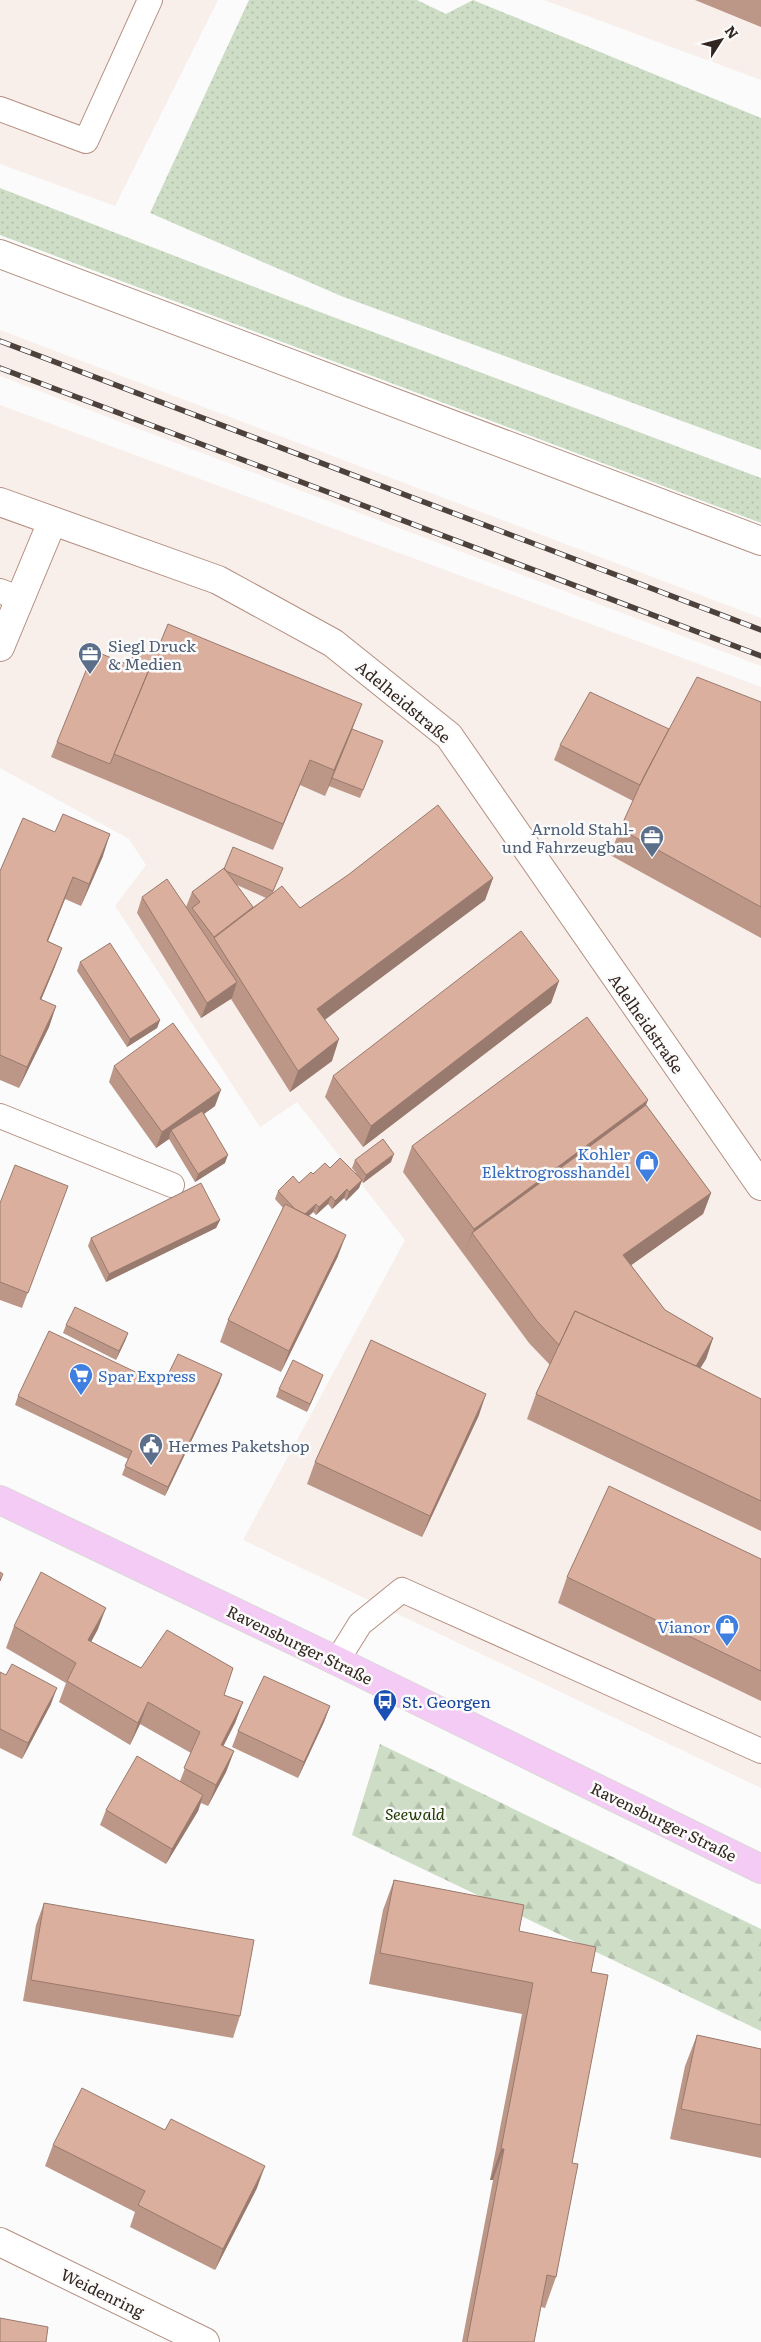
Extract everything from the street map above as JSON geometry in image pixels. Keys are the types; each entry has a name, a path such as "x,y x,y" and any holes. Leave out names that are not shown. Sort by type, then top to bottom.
{"main road":[{"name":"Ravensburger Straße","path":"0,1500 337,1661 761,1869"}],"street":[{"path":"0,254 761,541"},
{"name":"Adelheidstraße","path":"0,502 218,580 333,643 449,736 761,1186"},
{"path":"0,647 10,595 52,522"},
{"name":"Weidenring","path":"0,2242 174,2335 205,2342"}],"lane":[{"path":"0,109 86,141 150,0"},
{"path":"0,1116 172,1185"},
{"path":"337,1661 360,1624 402,1590 761,1751"}],"shaded area":[{"path":"0,0 218,0 115,206 0,164"},
{"path":"544,0 761,0 761,80"},
{"path":"0,330 761,618 761,666 0,376"},
{"path":"0,405 761,687 761,1788 243,1540 405,1240 297,1102 260,1127 115,906 146,865 129,839 0,768"}],"green space":[{"path":"249,0 417,0 446,14 473,0 761,118 761,450 341,296 150,213"},
{"path":"0,188 296,303 761,478 761,523 0,235"},
{"name":"Seewald","path":"380,1744 761,1929 761,2031 352,1835"}],"building":[{"path":"168,624 362,704 334,770 310,760 283,824 114,754"},
{"path":"136,648 155,655 110,764 57,742 94,651 129,665"},
{"path":"697,677 761,702 761,907 620,829 644,776"},
{"path":"590,692 669,729 640,785 560,745"},
{"path":"352,729 383,741 363,790 332,778"},
{"path":"438,805 493,878 317,1009 339,1039 298,1071 214,938 282,886 300,908 348,875"},
{"path":"63,814 110,834 89,884 73,877 47,941 62,948 40,999 56,1006 27,1067 0,1055 0,871 23,818 55,832"},
{"path":"233,847 283,868 273,891 224,869"},
{"path":"224,868 253,907 214,937 192,908 200,902 192,892"},
{"path":"167,879 237,982 207,1003 142,897"},
{"path":"521,931 559,981 371,1126 333,1076"},
{"path":"110,943 160,1020 130,1039 80,962"},
{"path":"587,1017 648,1100 474,1229 412,1146"},
{"path":"173,1023 221,1090 162,1132 114,1066"},
{"path":"646,1105 711,1193 623,1255 665,1310 713,1338 696,1366 575,1311 559,1345 537,1321 472,1233"},
{"path":"202,1111 228,1155 198,1174 171,1130"},
{"path":"383,1139 394,1154 366,1175 355,1160"},
{"path":"340,1158 362,1180 349,1192 347,1189 335,1201 331,1196 319,1207 316,1204 305,1214 295,1209 278,1191 293,1176 299,1183 325,1163 330,1168"},
{"path":"15,1165 68,1186 28,1293 0,1282 0,1203"},
{"path":"201,1183 220,1220 109,1274 91,1238"},
{"path":"285,1204 346,1235 289,1351 228,1320"},
{"path":"75,1307 128,1333 119,1351 66,1325"},
{"path":"575,1311 696,1366 761,1399 761,1501 536,1394"},
{"path":"49,1331 163,1385 178,1354 222,1374 168,1487 125,1466 132,1451 18,1396"},
{"path":"371,1340 486,1394 430,1516 315,1462"},
{"path":"293,1360 323,1375 310,1404 279,1389"},
{"path":"609,1486 761,1559 761,1671 567,1577"},
{"path":"41,1572 106,1608 88,1640 141,1668 167,1630 233,1668 224,1695 243,1702 221,1745 234,1751 216,1785 184,1768 200,1732 148,1702 138,1723 67,1681 76,1663 14,1626"},
{"path":"12,1664 57,1688 28,1743 0,1729 0,1672 6,1675"},
{"path":"264,1676 330,1706 304,1762 238,1731"},
{"path":"137,1756 203,1795 172,1849 106,1810"},
{"path":"394,1880 524,1905 519,1931 596,1947 591,1972 608,1975 572,2163 578,2164 556,2277 547,2275 534,2342 467,2342 533,1983 380,1953"},
{"path":"44,1903 254,1940 240,2016 31,1980"},
{"path":"697,2035 761,2049 761,2125 681,2109"},
{"path":"82,2088 165,2130 171,2119 265,2166 223,2249 138,2205 145,2191 53,2145"},
{"path":"0,2318 48,2327 46,2342 0,2342"}],"railway":[{"path":"0,341 761,630"},
{"path":"0,368 761,656"}],"place":[{"name":"Siegl Druck & Medien","path":"90,675"},
{"name":"Arnold Stahl- und Fahrzeugbau","path":"652,858"},
{"name":"Kohler Elektrogrosshandel","path":"647,1183"},
{"name":"Spar Express","path":"81,1396"},
{"name":"Hermes Paketshop","path":"151,1466"},
{"name":"Vianor","path":"727,1647"},
{"name":"St. Georgen","path":"385,1722"}]}
